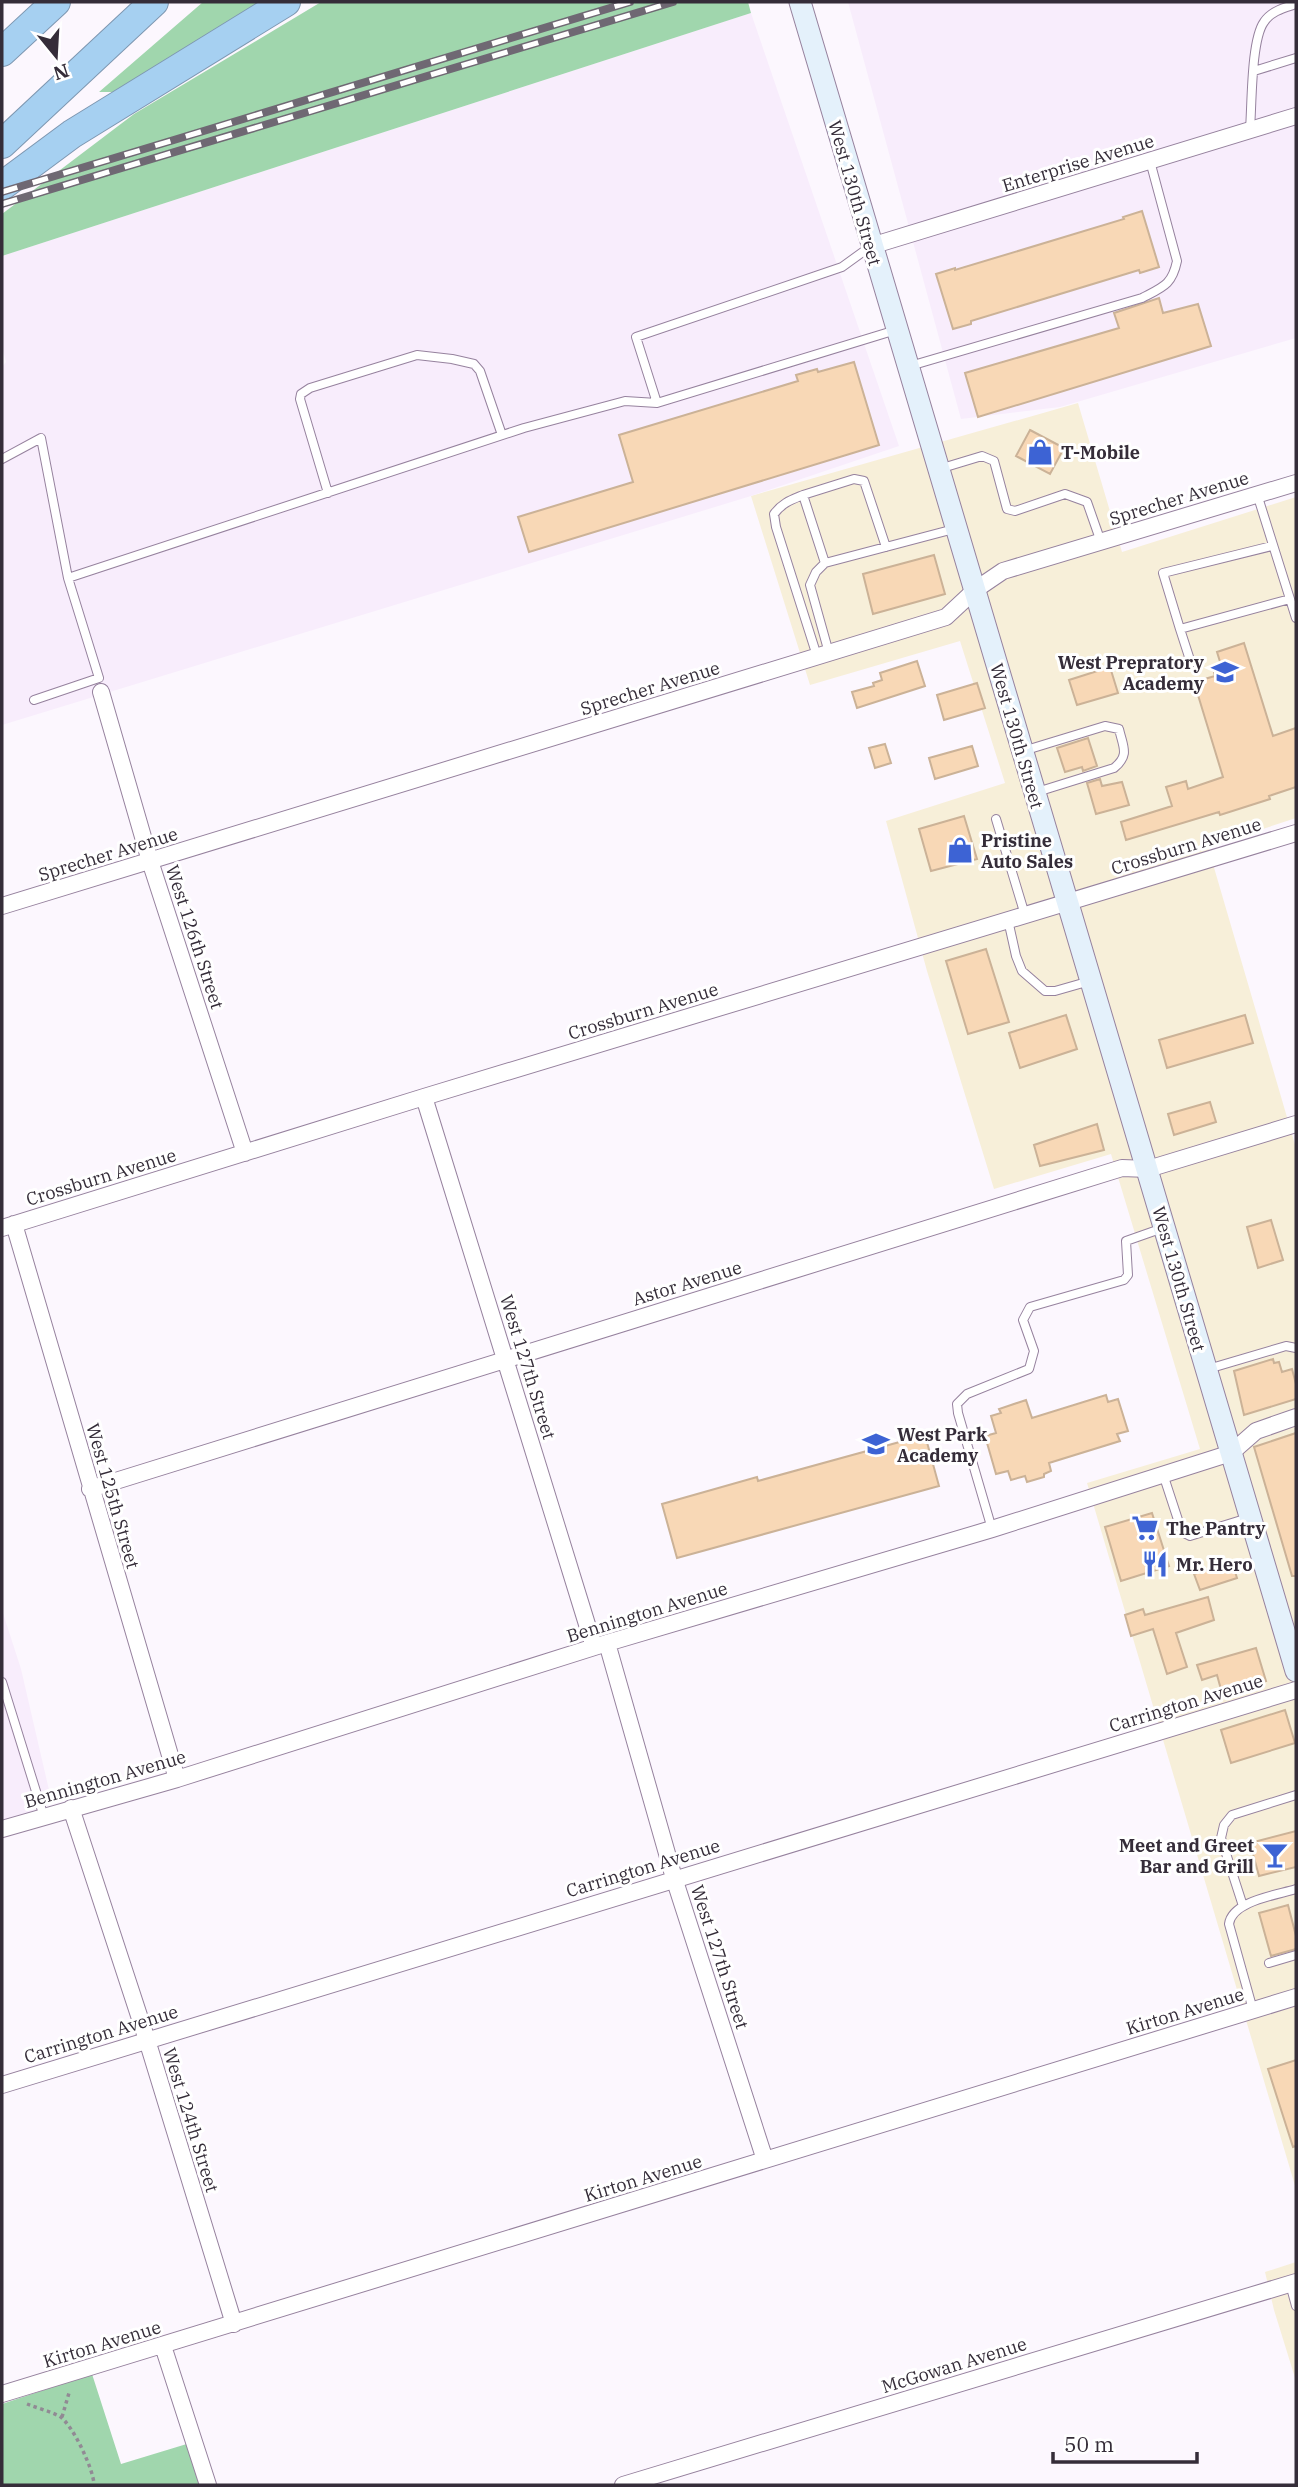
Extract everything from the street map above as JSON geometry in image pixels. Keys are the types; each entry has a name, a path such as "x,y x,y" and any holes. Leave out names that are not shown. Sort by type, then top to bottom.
{"highway":[{"path":"2,52 56,2"},
{"path":"12,135 154,2"},
{"path":"2,186 72,134 286,2"}],"main road":[{"name":"West 130th Street","path":"800,2 1295,1665"}],"street":[{"name":"Enterprise Avenue","path":"871,246 1296,116"},
{"name":"Sprecher Avenue","path":"2,906 946,617 975,590 1003,571 1296,482"},
{"name":"West 126th Street","path":"101,692 150,861 245,1153"},
{"name":"Crossburn Avenue","path":"8,1226 1296,833"},
{"name":"West 127th Street","path":"425,1097 505,1360 600,1645 765,2160"},
{"name":"Astor Avenue","path":"90,1489 1122,1168 1147,1170 1296,1124"},
{"name":"West 125th Street","path":"8,1226 177,1779"},
{"name":"Bennington Avenue","path":"2,1829 177,1779 600,1645 992,1529 1231,1453 1256,1431 1296,1418"},
{"name":"Carrington Avenue","path":"2,2085 1296,1690"},
{"name":"West 124th Street","path":"71,1808 234,2324"},
{"name":"Kirton Avenue","path":"2,2395 1296,1997"},
{"name":"McGowan Avenue","path":"623,2485 1293,2283"},
{"path":"163,2346 208,2485"}],"lane":[{"path":"1250,130 1257,34 1265,19 1279,9 1296,4"},
{"path":"1254,71 1296,58"},
{"path":"908,367 1142,298 1168,284 1177,261 1150,161"},
{"path":"657,403 636,337 842,267 871,246"},
{"path":"68,578 502,435 625,401 657,403 896,330"},
{"path":"328,493 300,399 310,388 417,355 474,364 480,370 502,435"},
{"path":"2,459 41,438 68,578 99,678 34,701"},
{"path":"938,469 982,456 994,461 1007,509 1015,511 1065,494 1087,502 1101,542"},
{"path":"823,654 776,527 774,514 788,501 854,478 864,481 886,547"},
{"path":"1257,494 1296,618"},
{"path":"803,495 825,563"},
{"path":"823,654 810,585 816,572 825,563 957,528"},
{"path":"1191,663 1163,573 1272,546"},
{"path":"1180,629 1290,599"},
{"path":"1022,751 1104,726 1119,729 1125,754 1114,768 1034,793"},
{"path":"996,819 1025,915"},
{"path":"1008,920 1022,971 1045,992 1090,981"},
{"path":"992,1529 957,1404 967,1394 1029,1369 1034,1351 1023,1320 1030,1307 1124,1280 1128,1275 1129,1265 1126,1241 1164,1227"},
{"path":"1206,1370 1286,1346 1296,1348"},
{"path":"1163,1474 1182,1532 1189,1536 1250,1518"},
{"path":"2,1682 44,1817"},
{"path":"1243,1906 1221,1838 1224,1825 1232,1815 1296,1795"},
{"path":"1253,2010 1229,1924 1234,1910 1296,1889"},
{"path":"1269,1963 1296,1955"},
{"path":"1293,2283 1296,2306"}],"path":[{"path":"62,2417 69,2393"},
{"path":"27,2404 62,2417 80,2446 94,2477 94,2485"}],"shaded area":[{"path":"848,2 1296,2 1296,338 1060,407 961,419"},
{"path":"751,13 899,446 751,496 2,725 2,367 6,362 2,347 2,256"},
{"path":"1078,403 1122,552 1296,497 1296,818 1208,847 1296,1148 1296,2189 1087,1483 1200,1449 1111,1154 994,1189 927,971 886,821 1005,783 960,641 810,685 751,496"},
{"path":"2,1610 21,1669 52,1803 2,1823"},
{"path":"1296,2262 1296,2381 1265,2272"}],"green space":[{"path":"203,2 269,2 120,92 99,92"},
{"path":"321,2 748,2 751,13 2,256 2,214 134,114"},
{"path":"92,2374 121,2464 190,2443 205,2485 2,2485 2,2404"}],"building":[{"path":"1142,211 1159,267 1140,273 1139,270 971,321 971,324 953,329 936,274 1124,219 1123,217"},
{"path":"1159,298 1163,313 1198,304 1211,346 978,417 965,373 1119,328 1114,313"},
{"path":"854,362 879,445 529,552 518,517 633,482 619,435 798,381 796,375"},
{"name":"T-Mobile","path":"1030,430 1064,448 1050,474 1016,456"},
{"path":"934,555 945,594 873,614 863,574"},
{"path":"1244,643 1273,736 1296,728 1296,787 1269,796 1270,799 1220,815 1219,812 1126,840 1121,822 1172,806 1166,787 1186,781 1188,789 1223,777 1194,682 1215,676 1213,668 1221,665 1217,652"},
{"path":"917,661 925,686 857,708 852,692 874,686 873,683 882,680 880,673"},
{"path":"1110,667 1118,693 1077,705 1069,680"},
{"path":"977,683 985,708 944,720 937,695"},
{"path":"1088,738 1097,766 1083,771 1082,767 1065,772 1057,748"},
{"path":"885,744 891,763 875,768 869,748"},
{"path":"972,746 978,766 935,779 929,758"},
{"path":"1100,779 1102,786 1122,782 1129,805 1096,814 1087,783"},
{"path":"964,816 977,859 931,871 919,829"},
{"path":"986,949 1009,1022 968,1034 946,961"},
{"path":"1066,1015 1077,1049 1020,1068 1009,1033"},
{"path":"1245,1015 1253,1043 1167,1068 1159,1040"},
{"path":"1210,1102 1216,1122 1174,1135 1168,1114"},
{"path":"1097,1124 1104,1150 1040,1166 1034,1145"},
{"path":"1271,1220 1283,1260 1258,1268 1247,1227"},
{"path":"1273,1359 1274,1363 1279,1362 1282,1372 1292,1369 1296,1399 1244,1415 1234,1371"},
{"path":"1106,1395 1108,1402 1118,1399 1128,1431 1117,1434 1120,1441 1049,1463 1051,1471 1044,1474 1044,1477 1027,1482 1025,1476 1011,1480 1008,1471 996,1474 985,1436 996,1433 991,1416 1001,1413 999,1409 1026,1400 1032,1418"},
{"path":"1296,1433 1296,1576 1292,1576 1254,1447"},
{"path":"925,1435 939,1486 677,1558 662,1504 757,1477 758,1481"},
{"path":"1152,1513 1169,1566 1121,1581 1105,1527"},
{"path":"1232,1562 1237,1578 1200,1590 1194,1574"},
{"path":"1208,1597 1214,1620 1176,1633 1187,1667 1167,1674 1153,1629 1131,1636 1125,1615 1143,1609 1145,1615"},
{"path":"1256,1648 1266,1681 1222,1693 1217,1675 1202,1680 1197,1665"},
{"path":"1285,1710 1295,1743 1231,1763 1221,1730"},
{"name":"Meet and Greet Bar and Grill","path":"1296,1831 1296,1867 1259,1876 1250,1843"},
{"path":"1288,1905 1296,1936 1296,1949 1271,1956 1259,1913"},
{"path":"1296,2060 1296,2146 1293,2147 1268,2069"}],"railway":[{"path":"2,192 630,2"},
{"path":"2,204 673,2"}],"place":[{"name":"T-Mobile","path":"1040,452"},
{"name":"West Prepratory Academy","path":"1225,672"},
{"name":"Pristine Auto Sales","path":"960,850"},
{"name":"West Park Academy","path":"876,1444"},
{"name":"The Pantry","path":"1145,1528"},
{"name":"Mr. Hero","path":"1155,1564"},
{"name":"Meet and Greet Bar and Grill","path":"1275,1855"}]}
